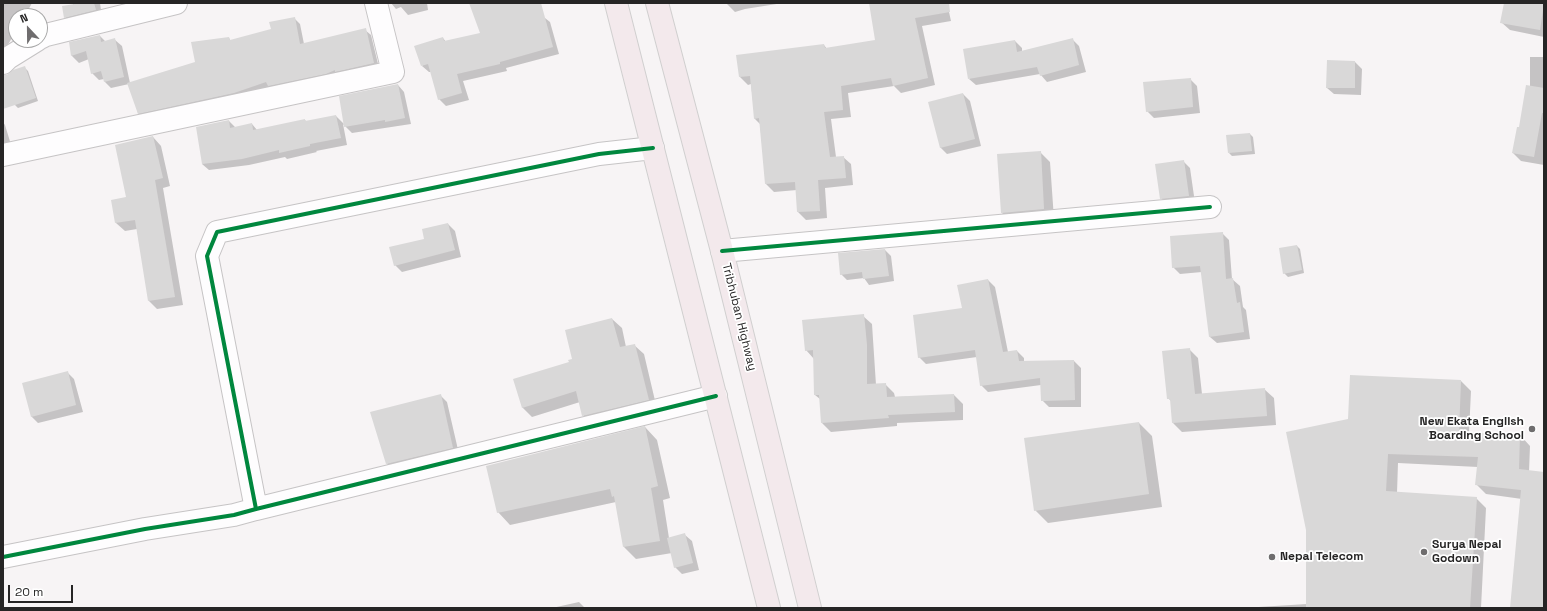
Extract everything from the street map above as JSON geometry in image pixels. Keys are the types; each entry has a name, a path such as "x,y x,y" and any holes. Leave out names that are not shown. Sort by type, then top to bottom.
{"highway":[{"path":"616,3 654,148 769,608"},
{"name":"Tribhuban Highway","path":"657,3 722,251 810,608"}],"street":[{"path":"48,35 176,3"},
{"path":"3,156 393,72 376,3"},
{"path":"3,63 8,58 24,48"},
{"path":"256,509 207,256 218,232 599,154 654,148"},
{"path":"722,251 1210,207"},
{"path":"3,557 145,529 234,515 716,396"}],"building":[{"path":"81,3 94,3 96,10 64,18 62,6"},
{"path":"469,3 541,3 553,47 500,62 500,64 457,74 462,93 438,100 428,64 421,66 414,46 443,37 444,41 480,33"},
{"path":"869,3 949,3 950,12 915,18 928,78 893,86 891,78 841,86 843,110 824,112 830,157 844,156 846,178 818,180 820,211 797,212 795,182 765,184 759,118 754,119 750,76 739,77 736,55 824,44 825,48 875,40"},
{"path":"1504,3 1544,3 1540,30 1500,23"},
{"path":"295,17 300,44 366,28 374,63 335,72 335,70 326,74 268,86 266,82 234,93 138,114 127,83 195,62 191,42 229,37 230,40 271,29 269,22"},
{"path":"100,35 101,42 115,38 124,77 104,82 101,71 91,74 86,51 71,56 69,42"},
{"path":"1073,38 1079,65 1040,76 1037,67 968,79 963,49 1015,40 1017,52"},
{"path":"1327,60 1355,61 1355,88 1326,88"},
{"path":"25,66 36,98 3,109 3,75 7,75 13,70"},
{"path":"1191,78 1193,107 1146,112 1143,82"},
{"path":"398,84 405,118 344,127 339,96"},
{"path":"1526,85 1544,88 1544,113 1542,113 1534,157 1512,153 1517,127 1519,127"},
{"path":"963,93 975,139 940,148 928,102"},
{"path":"336,115 341,138 310,144 310,146 279,153 279,150 242,159 202,164 196,127 229,120 230,128 252,123 253,130 305,119 305,121"},
{"path":"1250,133 1252,151 1228,153 1226,135"},
{"path":"153,136 163,178 155,180 175,297 148,301 135,220 115,223 111,200 126,197 115,145"},
{"path":"1041,151 1044,209 1001,213 997,154"},
{"path":"1184,160 1189,196 1160,199 1155,164"},
{"path":"448,223 455,250 394,266 389,247 424,239 422,229"},
{"path":"1223,232 1226,279 1233,278 1237,303 1240,302 1244,332 1209,337 1200,266 1172,268 1170,236"},
{"path":"1297,245 1302,270 1283,274 1279,248"},
{"path":"885,249 889,276 863,279 862,272 840,275 838,253"},
{"path":"988,279 1003,352 1017,350 1019,361 1074,360 1075,400 1041,401 1040,378 980,386 975,350 918,358 913,315 962,308 957,285"},
{"path":"864,314 867,345 867,384 886,383 887,397 954,394 955,412 888,415 889,418 821,423 819,395 814,395 813,350 805,351 802,320"},
{"path":"612,318 620,347 635,344 649,400 582,416 576,391 522,408 513,379 569,362 568,360 572,359 565,330"},
{"path":"1190,348 1195,394 1265,388 1267,416 1172,423 1170,399 1167,399 1162,351"},
{"path":"68,371 76,405 31,417 22,383"},
{"path":"1350,375 1461,380 1459,432 1520,434 1519,469 1544,472 1544,608 1510,608 1521,490 1475,485 1478,457 1388,454 1386,491 1477,497 1470,608 1306,608 1306,530 1286,432 1348,419"},
{"path":"441,394 453,448 386,464 370,412"},
{"path":"1139,422 1149,494 1034,511 1024,438"},
{"path":"645,426 658,486 651,488 660,541 623,547 614,496 612,497 610,489 497,513 486,466"},
{"path":"685,533 693,563 674,568 667,538"}],"cycle path":[{"path":"3,557 145,529 234,515 256,509 207,256 217,232 599,154 653,148"},
{"path":"722,251 1210,207"},
{"path":"256,509 716,396"}],"place":[{"name":"New Ekata English Boarding School","path":"1532,429"},
{"name":"Surya Nepal Godown","path":"1424,552"},
{"name":"Nepal Telecom","path":"1272,557"}]}
